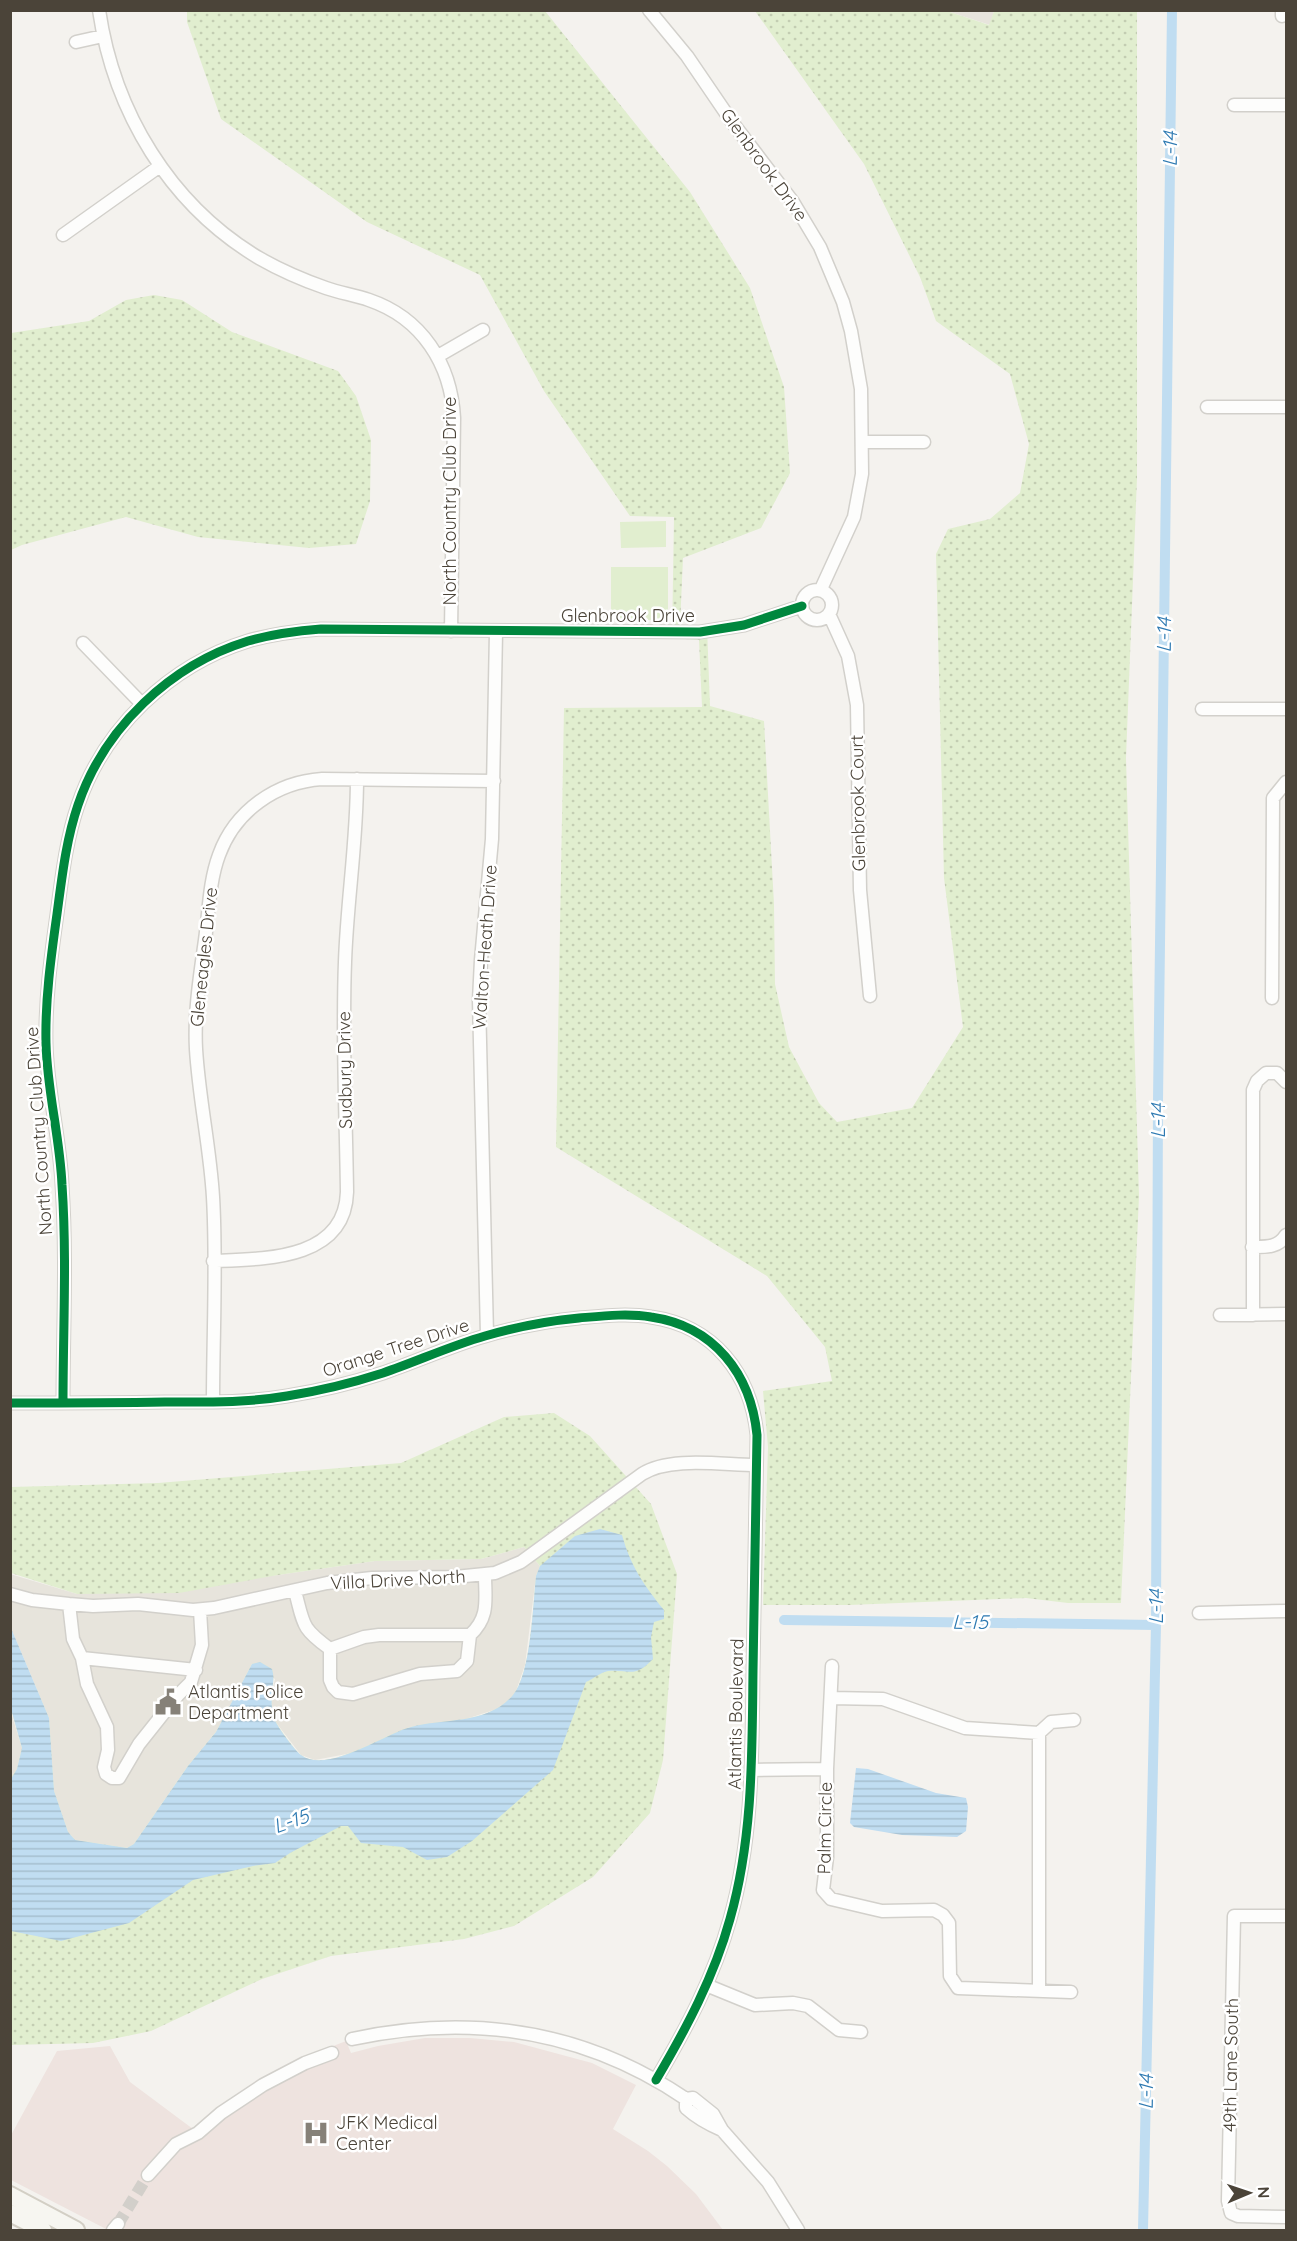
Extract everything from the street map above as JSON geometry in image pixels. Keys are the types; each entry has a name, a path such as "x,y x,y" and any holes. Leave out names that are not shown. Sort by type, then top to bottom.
{"main road":[{"path":"10,2195 76,2230"},
{"path":"10,2213 43,2230"},
{"path":"10,2223 24,2230"}],"street":[{"name":"North Country Club Drive","path":"63,1403 64,1212 62,1177 48,1076 46,1008 66,849 78,804 93,771 105,749 142,704 181,673 205,659 248,641 275,634 321,629 451,631 454,418 447,376 438,356 423,335 399,314 369,300 301,279 276,267 235,242 193,205 160,166 126,107 115,81 103,36 99,10"},
{"name":"Glenbrook Drive","path":"451,631 700,632 744,625 802,606 806,593 810,590 821,590 854,517 862,474 861,390 852,331 833,274 793,202 732,122 687,56 649,10"},
{"path":"76,42 103,36"},
{"path":"1234,105 1287,105"},
{"path":"63,235 160,166"},
{"path":"438,356 483,330"},
{"path":"1207,407 1287,407"},
{"path":"862,442 924,442"},
{"path":"802,606 804,613 811,619 821,620 829,614 832,610 832,600 826,592 821,590"},
{"name":"Glenbrook Court","path":"829,614 848,656 857,705 860,890 870,996"},
{"name":"Walton-Heath Drive","path":"487,1335 479,1000 492,839 496,632"},
{"path":"83,643 142,704"},
{"path":"1202,709 1287,709"},
{"name":"Gleneagles Drive","path":"213,1402 211,1172 198,1075 196,1018 214,871 225,840 239,820 261,799 298,783 314,780 357,779 494,781"},
{"name":"Sudbury Drive","path":"213,1261 274,1256 309,1248 328,1237 338,1226 344,1213 347,1192 344,991 355,855 357,779"},
{"path":"1272,998 1273,798 1287,782"},
{"path":"1252,1315 1253,1090 1257,1081 1266,1073 1277,1073 1287,1082"},
{"path":"1252,1247 1269,1247 1279,1244 1287,1236"},
{"path":"1220,1316 1287,1314"},
{"name":"Orange Tree Drive","path":"10,1403 213,1402 283,1397 352,1383 487,1335 561,1320 633,1316 667,1320 698,1333 711,1343"},
{"name":"Atlantis Boulevard","path":"656,2080 683,2034 706,1985 730,1921 739,1886 750,1814 757,1435 751,1402 739,1375 711,1343"},
{"name":"Villa Drive North","path":"10,1594 32,1600 69,1604 93,1606 138,1604 177,1610 200,1610 295,1591 327,1582 372,1578 485,1575 508,1569 521,1562 654,1467 675,1464 756,1465"},
{"path":"330,1649 363,1637 379,1635 470,1635 478,1628 484,1616 485,1575"},
{"path":"295,1591 306,1628 310,1634 330,1649"},
{"path":"69,1604 73,1639 82,1658 87,1684 106,1727 108,1750 104,1767 106,1774 112,1778 119,1778 124,1772 139,1744 177,1695 191,1682 202,1645 200,1610"},
{"path":"1199,1613 1287,1611"},
{"path":"330,1649 330,1680 333,1687 338,1692 353,1694 420,1674 457,1671 467,1661 470,1635"},
{"path":"82,1658 196,1670"},
{"name":"Palm Circle","path":"832,1666 826,1769 827,1857 824,1890 831,1899 882,1911 934,1910 943,1915 949,1923 950,1976 958,1988 1071,1992"},
{"path":"831,1698 883,1699 965,1728 1039,1733 1052,1722 1074,1720"},
{"path":"1039,1733 1039,1991"},
{"name":"Palm Circle","path":"752,1770 826,1769"},
{"name":"49th Lane South","path":"1287,1916 1234,1916 1228,2201 1231,2213 1238,2217 1287,2217"},
{"path":"706,1985 755,2005 794,2003 808,2006 815,2009 839,2030 861,2032"},
{"path":"352,2039 428,2027 458,2026 508,2030 576,2045 632,2066 686,2099 686,2108 702,2121 722,2130 768,2182 798,2230"},
{"path":"148,2175 176,2144 198,2133 221,2113 263,2085 304,2063 332,2053"}],"shaded area":[{"path":"947,11 994,11 990,25"},
{"path":"524,1547 540,1566 536,1576 525,1665 515,1694 500,1708 466,1719 410,1727 352,1753 315,1760 301,1755 274,1720 271,1697 275,1679 252,1664 216,1732 188,1766 134,1844 127,1848 75,1840 68,1832 54,1791 49,1718 11,1628 10,1574 77,1594 278,1575 375,1561 481,1559"},
{"path":"10,1709 22,1748 17,1769 11,1779"},
{"name":"JFK Medical Center","path":"425,2038 470,2038 514,2042 592,2063 636,2085 613,2129 667,2166 696,2194 723,2230 108,2230 11,2180 10,2137 57,2051 110,2046 130,2082 193,2129 303,2058 346,2041 351,2053"}],"green space":[{"path":"187,10 545,11 690,192 750,288 784,387 790,473 761,528 683,558 680,626 707,627 710,706 764,721 774,904 775,984 789,1047 819,1103 837,1122 912,1108 963,1027 944,878 936,554 948,529 990,519 1020,493 1029,444 1010,374 936,321 920,277 864,164 755,11 947,11 989,25 994,11 1137,11 1137,478 1126,758 1139,1196 1121,1603 1068,1603 1026,1598 849,1605 763,1605 768,1447 763,1391 832,1381 825,1347 767,1276 556,1147 564,708 702,707 699,640 672,638 674,517 630,516 544,391 480,275 367,222 221,119 187,22"},
{"path":"154,295 182,300 232,332 338,371 356,396 371,440 370,501 356,544 309,548 198,537 126,517 11,550 11,333 89,321 126,300"},
{"path":"666,521 666,547 621,548 620,522"},
{"path":"611,567 668,567 668,620 611,620"},
{"path":"554,1413 590,1436 651,1504 677,1574 663,1760 650,1813 593,1877 514,1926 464,1939 331,1956 262,1979 151,2031 93,2043 11,2045 10,1779 17,1769 22,1748 11,1709 10,1628 49,1718 54,1791 68,1832 75,1840 127,1848 134,1844 188,1766 216,1732 252,1664 260,1662 272,1669 274,1718 298,1753 312,1760 340,1757 411,1727 479,1716 503,1705 513,1695 524,1671 530,1638 536,1576 540,1566 524,1547 481,1559 375,1561 278,1575 179,1593 77,1594 11,1573 11,1487 158,1483 401,1463 504,1417"}],"water":[{"path":"600,1529 622,1535 639,1575 664,1610 664,1619 654,1622 651,1637 653,1659 636,1671 608,1671 586,1682 553,1770 472,1841 447,1857 427,1860 403,1847 361,1843 348,1826 341,1826 275,1863 193,1880 129,1923 61,1941 11,1931 11,1779 17,1769 22,1748 11,1709 11,1628 49,1718 54,1791 68,1832 75,1840 127,1848 134,1844 188,1766 216,1732 252,1664 260,1662 272,1669 272,1704 275,1721 298,1753 312,1760 341,1757 411,1727 479,1716 503,1705 513,1695 524,1671 530,1638 536,1576 540,1566 575,1536"},
{"path":"856,1768 868,1769 936,1793 966,1798 968,1807 966,1831 957,1837 902,1835 854,1827 850,1823"}],"waterway":[{"name":"L-14","path":"1143,2230 1156,1625 1158,1100 1172,10"},
{"name":"L-15","path":"784,1620 1156,1625"}],"tunnel":[{"path":"118,2224 148,2175"}],"cycle path":[{"path":"63,1403 65,1267 61,1167 47,1061 46,1011 49,978 67,845 78,805 105,750 144,703 167,683 192,666 219,652 248,641 293,632 321,629 700,632 744,625 802,606"},
{"path":"10,1403 210,1402 272,1398 311,1392 359,1380 472,1340 508,1330 555,1321 606,1316 642,1316 673,1322 711,1342 725,1356 747,1392 757,1435 750,1796 738,1889 730,1919 707,1982 656,2080"}],"place":[{"name":"Atlantis Police Department","path":"168,1702"},
{"name":"JFK Medical Center","path":"316,2133"}]}
